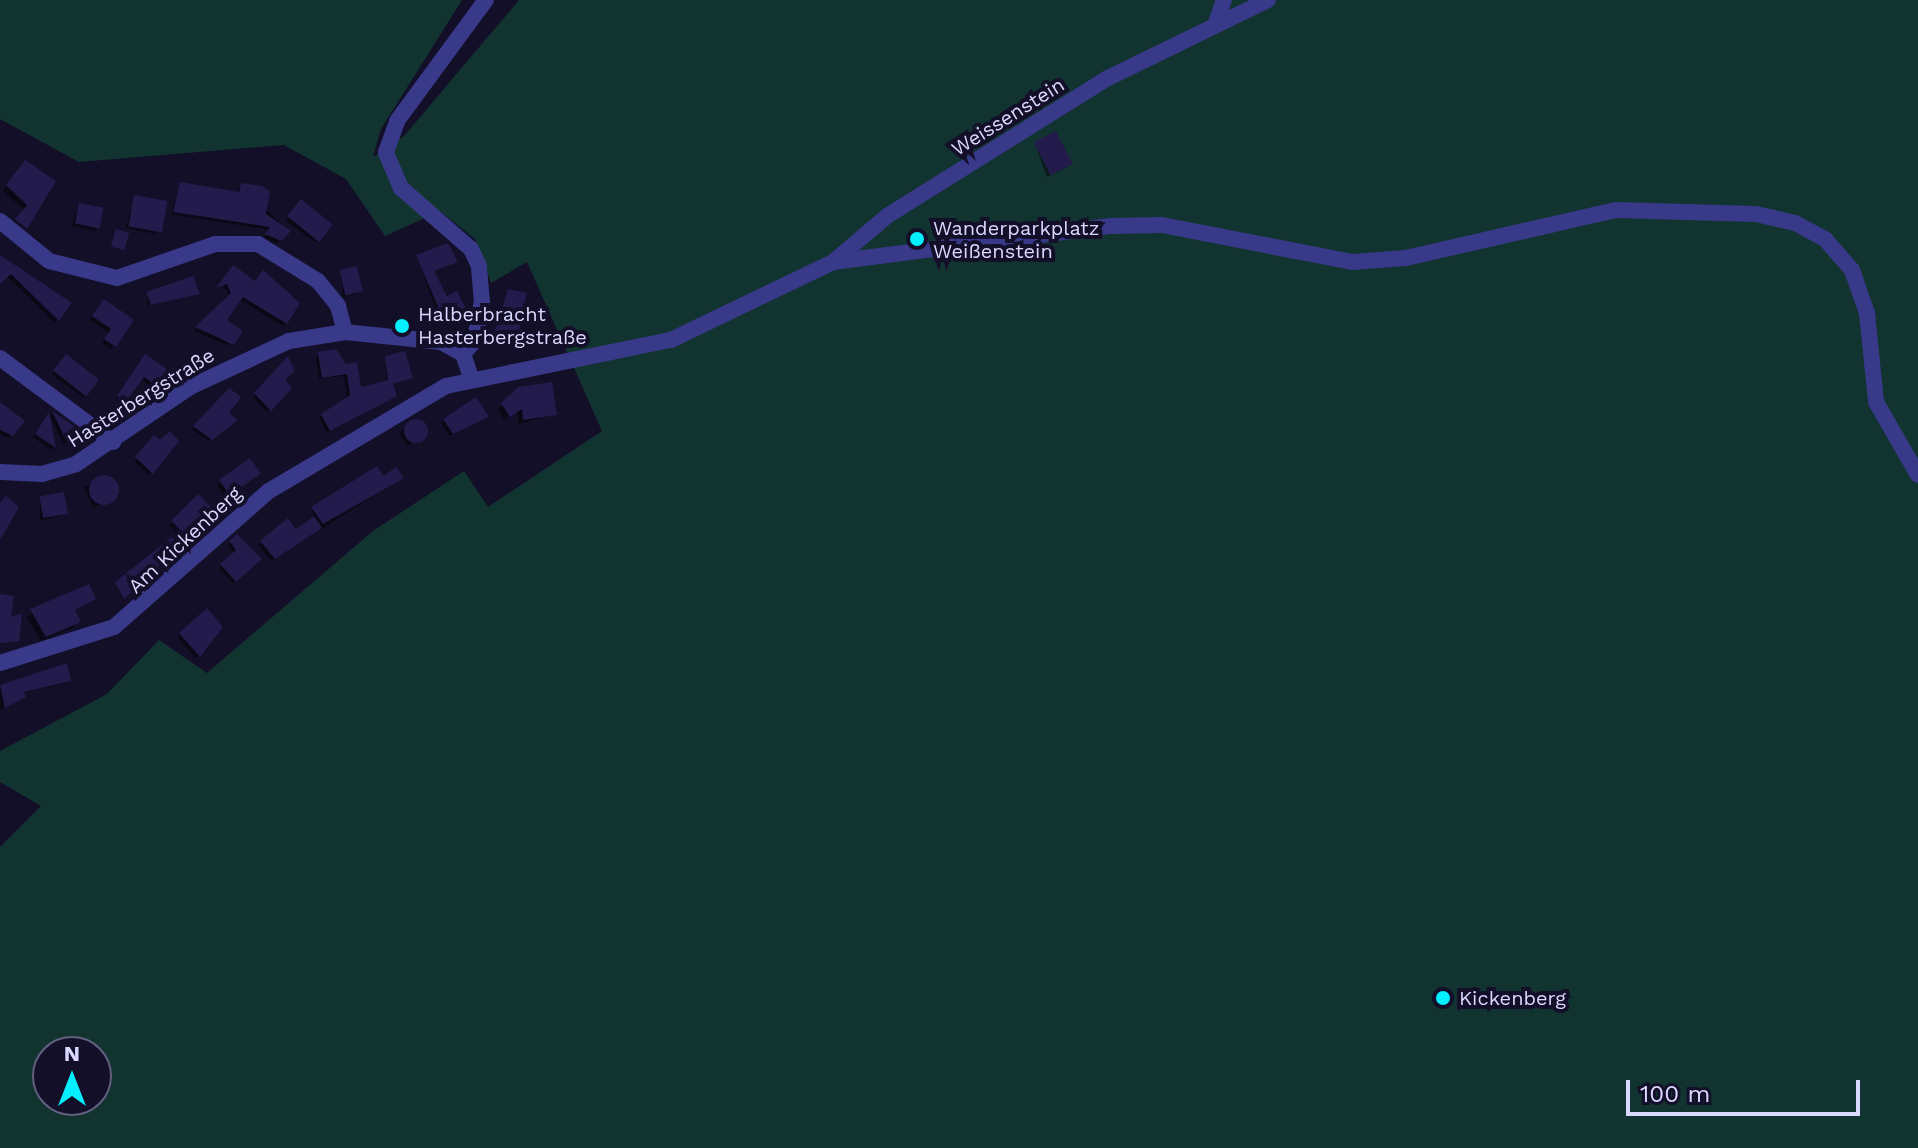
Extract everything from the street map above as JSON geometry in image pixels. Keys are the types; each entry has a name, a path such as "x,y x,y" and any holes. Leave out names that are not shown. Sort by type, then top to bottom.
{"street":[{"path":"471,377 463,354 480,315 479,266 471,249 401,188 386,152 397,121 486,0"},
{"path":"1216,23 1224,0"},
{"name":"Weissenstein","path":"833,262 887,216 1106,79 1268,0"},
{"path":"833,262 1162,225 1352,262 1406,258 1616,210 1756,214 1809,229 1845,259 1867,313 1876,402 1918,475"},
{"path":"0,221 49,261 108,277 215,244 258,244 318,281 338,306 345,332"},
{"name":"Am Kickenberg","path":"0,663 114,627 269,491 405,406 471,377 671,340 833,262"},
{"name":"Hasterbergstraße","path":"0,472 54,472 113,442 228,367 289,341 345,332 441,342 463,354"},
{"path":"0,358 113,442"}],"green space":[{"path":"0,0 462,0 381,129 373,157 404,136 519,0 1918,0 1918,1148 0,1148 0,847 41,806 0,782 0,751 107,694 159,640 207,673 373,531 464,471 488,507 602,431 527,262 491,283 475,239 440,211 385,236 346,179 284,145 79,162 0,119"}],"building":[{"path":"1056,131 1073,164 1051,175 1034,142"},
{"path":"25,160 56,181 27,229 15,219 27,205 6,185"},
{"path":"180,182 239,192 241,183 262,186 270,192 266,214 291,231 281,241 265,234 270,227 173,212"},
{"path":"134,195 167,201 162,232 128,227"},
{"path":"301,199 333,225 319,242 287,216"},
{"path":"79,203 104,208 100,228 75,224"},
{"path":"116,229 129,233 124,250 111,246"},
{"path":"448,243 458,262 434,271 447,296 457,291 467,311 453,318 450,310 441,314 416,255"},
{"path":"0,255 72,303 59,321 11,274 0,284"},
{"path":"233,265 255,281 263,270 300,303 287,324 243,297 227,320 243,331 234,345 195,327 231,293 227,284 216,288"},
{"path":"357,266 363,291 345,295 339,270"},
{"path":"193,276 200,294 151,305 146,292"},
{"path":"508,289 527,293 516,345 492,340"},
{"path":"104,299 134,320 116,347 104,339 111,329 92,316"},
{"path":"336,349 346,364 357,362 361,387 388,380 385,356 405,351 413,378 393,384 397,396 330,431 321,414 350,395 347,374 322,378 318,352"},
{"path":"66,354 99,380 86,396 53,371"},
{"path":"145,354 167,369 156,385 144,377 125,403 117,396"},
{"path":"288,356 295,371 285,380 292,388 271,411 254,393"},
{"path":"552,382 557,415 523,420 522,409 510,417 501,403 518,387"},
{"path":"229,388 241,397 229,413 238,420 212,440 193,426"},
{"path":"476,397 489,417 453,434 443,419"},
{"path":"0,402 25,421 13,436 0,430"},
{"path":"52,411 78,429 68,444"},
{"path":"49,412 56,448 35,434"},
{"path":"416,419 425,422 428,431 425,440 416,443 407,440 404,431 407,422"},
{"path":"170,431 179,441 153,474 135,457 154,435 160,440"},
{"path":"250,458 261,474 230,495 219,480"},
{"path":"377,466 384,476 396,467 404,478 323,524 311,507"},
{"path":"104,475 115,479 119,490 115,501 104,505 93,501 89,490 93,479"},
{"path":"64,492 68,514 43,518 39,496"},
{"path":"198,494 212,508 185,535 171,521"},
{"path":"6,496 19,507 0,540 0,503"},
{"path":"314,516 322,528 275,559 260,541 288,518 296,529"},
{"path":"237,534 262,559 236,582 220,564 236,550 229,541"},
{"path":"172,537 181,546 124,599 115,582"},
{"path":"89,584 96,599 75,610 81,622 46,637 30,609"},
{"path":"0,594 14,596 11,617 22,613 19,641 0,643"},
{"path":"207,608 223,627 200,657 179,633"},
{"path":"67,663 71,681 24,692 26,697 5,708 0,685"}],"place":[{"name":"Wanderparkplatz Weißenstein","path":"917,239"},
{"name":"Halberbracht Hasterbergstraße","path":"402,326"},
{"name":"Kickenberg","path":"1443,998"}]}
